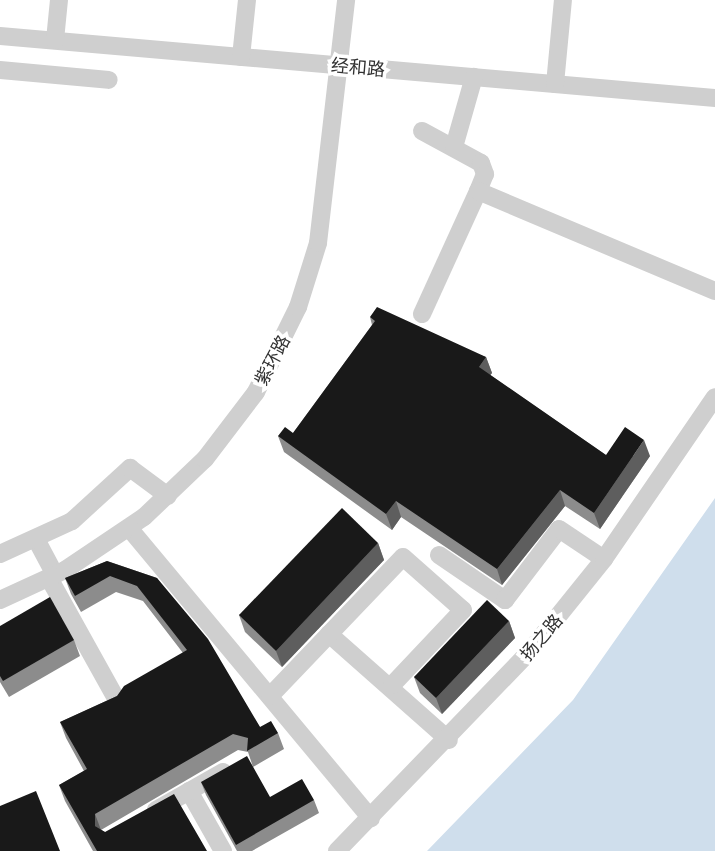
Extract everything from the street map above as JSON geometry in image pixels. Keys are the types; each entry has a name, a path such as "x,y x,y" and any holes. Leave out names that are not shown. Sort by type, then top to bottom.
{"street":[{"path":"55,40 59,0"},
{"path":"242,57 247,0"},
{"name":"紫环路","path":"0,600 52,577 129,528 168,496 239,418 298,307 326,209 346,0"},
{"path":"555,84 563,0"},
{"name":"经和路","path":"0,36 715,98"},
{"path":"0,69 109,80"},
{"path":"454,147 474,77"},
{"path":"422,131 454,147 483,168 478,191 422,314"},
{"path":"478,191 715,291"},
{"name":"扬之路","path":"337,851 449,740 604,559 715,397"},
{"path":"0,554 37,541 88,510 130,468 168,496"},
{"path":"129,528 371,818"},
{"path":"439,555 505,600 559,529 604,559"},
{"path":"37,541 52,577 118,702"},
{"path":"270,696 403,556 463,610 393,685"},
{"path":"329,634 393,685 449,740"},
{"path":"133,824 244,760"},
{"path":"189,791 223,851"}],"water":[{"path":"715,498 715,851 427,851 573,700"}],"building":[{"path":"377,307 486,357 479,367 606,455 625,427 644,440 594,513 560,490 497,569 396,501 386,514 278,436 285,427 293,433 375,321 370,317"},
{"path":"342,508 378,543 276,651 239,615"},
{"path":"107,561 157,578 208,639 260,727 271,721 278,733 247,751 248,738 233,734 95,814 95,826 105,832 174,794 207,851 97,851 59,785 87,769 60,722 117,696 124,686 187,650 137,586 110,576 75,596 65,578"},
{"path":"50,597 74,640 3,681 0,676 0,626"},
{"path":"487,600 509,621 436,698 414,677"},
{"path":"247,756 270,797 302,779 314,800 236,845 201,782"},
{"path":"36,791 60,851 0,851 0,806"}]}
